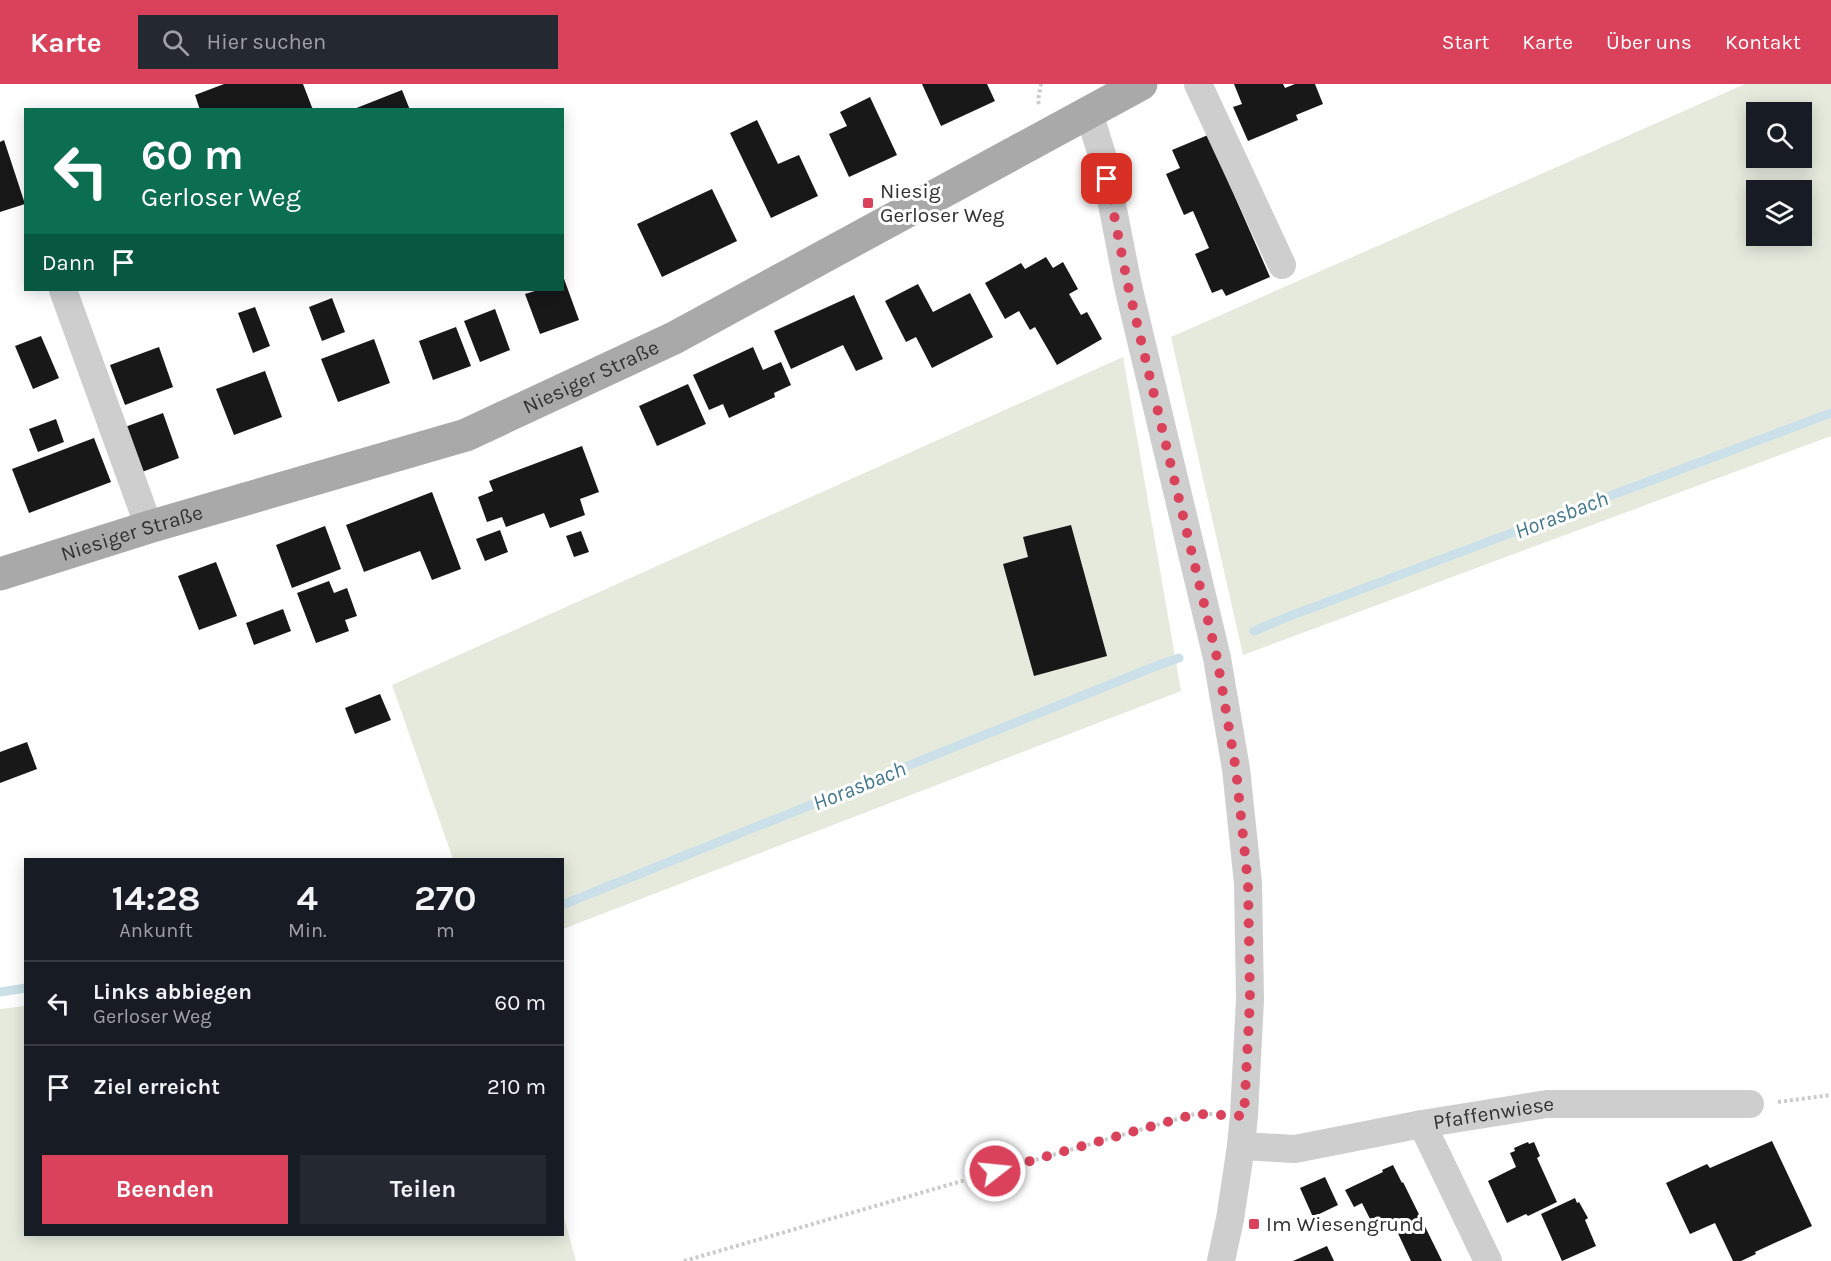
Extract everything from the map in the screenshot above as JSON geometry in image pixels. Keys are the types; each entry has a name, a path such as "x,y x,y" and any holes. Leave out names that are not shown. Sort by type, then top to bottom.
{"main road":[{"name":"Niesiger Straße","path":"0,574 149,527 466,435 674,338 1141,84"}],"street":[{"path":"1198,84 1282,265"},
{"path":"1089,113 1103,158 1128,286 1217,658 1236,770 1248,895 1250,1000 1241,1146 1221,1261"},
{"path":"63,291 149,527"},
{"name":"Pfaffenwiese","path":"1241,1146 1294,1149 1422,1124 1547,1104 1750,1104"},
{"path":"1422,1124 1488,1261"}],"path":[{"path":"1750,1104 1831,1095"},
{"path":"684,1261 1195,1114 1244,1116"}],"shaded area":[{"path":"1745,84 1831,84 1831,436 1243,655 1171,337"},
{"path":"1123,357 1181,691 564,929 564,858 453,858 392,685"},
{"path":"24,1006 24,1236 564,1236 564,1218 576,1261 0,1261 0,1009"}],"building":[{"path":"224,84 303,84 312,108 199,108 195,95"},
{"path":"922,84 987,84 995,101 941,126"},
{"path":"1234,84 1283,84 1285,88 1295,84 1315,84 1323,104 1296,115 1298,120 1248,141 1233,107 1242,104"},
{"path":"402,90 409,108 357,108"},
{"path":"870,97 897,155 849,177 829,134 847,126 840,112"},
{"path":"757,120 778,164 799,155 818,196 771,218 730,133"},
{"path":"1208,135 1270,277 1226,296 1222,289 1212,293 1195,254 1209,248 1193,211 1184,215 1166,174 1180,168 1172,150"},
{"path":"4,140 24,204 0,212 0,142"},
{"path":"712,189 737,241 662,277 637,224"},
{"path":"1046,257 1053,268 1063,262 1078,289 1069,294 1081,315 1087,312 1102,339 1057,365 1035,327 1030,330 1019,311 1005,319 985,283 1021,263 1025,269"},
{"path":"564,279 579,320 540,334 525,294 535,291 564,291"},
{"path":"918,284 933,312 970,293 993,337 932,368 916,337 906,342 885,301"},
{"path":"854,295 883,359 856,371 843,345 791,369 774,331"},
{"path":"332,298 345,332 322,341 309,307"},
{"path":"255,307 270,346 253,353 238,313"},
{"path":"495,309 510,350 480,362 464,321"},
{"path":"456,327 471,366 433,380 419,341"},
{"path":"41,336 59,378 33,389 15,346"},
{"path":"374,339 390,383 338,402 321,359"},
{"path":"159,347 173,387 125,405 110,365"},
{"path":"753,347 763,370 781,362 791,385 774,393 775,397 729,418 723,404 709,410 693,375"},
{"path":"265,371 282,417 234,435 216,389"},
{"path":"688,384 706,424 657,446 639,406"},
{"path":"163,413 179,458 142,472 125,427"},
{"path":"56,419 64,442 38,452 29,429"},
{"path":"94,438 111,482 29,513 12,469"},
{"path":"582,446 599,492 580,499 585,515 550,528 544,513 506,527 502,517 487,522 478,497 493,491 489,481"},
{"path":"432,492 461,569 432,580 420,551 364,572 346,525"},
{"path":"1071,525 1107,656 1034,676 1003,564 1028,557 1023,537"},
{"path":"325,526 341,569 292,588 276,545"},
{"path":"500,530 508,552 485,561 476,539"},
{"path":"581,531 589,552 574,557 566,536"},
{"path":"216,562 237,616 199,630 178,576"},
{"path":"329,581 334,593 347,588 357,616 345,620 349,631 316,643 297,593"},
{"path":"283,609 291,631 254,645 246,623"},
{"path":"380,694 391,720 355,734 345,708"},
{"path":"27,742 37,769 0,783 0,752"},
{"path":"1772,1141 1812,1226 1755,1252 1756,1254 1741,1261 1733,1261 1715,1223 1690,1234 1666,1183 1707,1164 1710,1168"},
{"path":"1528,1142 1529,1144 1534,1142 1540,1156 1537,1158 1557,1202 1507,1223 1488,1181 1516,1167 1510,1153 1515,1151 1514,1148"},
{"path":"1393,1165 1442,1261 1411,1261 1394,1225 1380,1231 1374,1220 1371,1221 1362,1203 1354,1207 1345,1190"},
{"path":"1325,1177 1338,1205 1313,1217 1300,1188"},
{"path":"1575,1198 1588,1218 1585,1220 1596,1246 1562,1261 1541,1214"},
{"path":"1327,1246 1334,1261 1293,1261"}],"waterway":[{"name":"Horasbach","path":"1254,631 1831,413"},
{"name":"Horasbach","path":"564,904 1179,658"},
{"name":"Horasbach","path":"0,992 24,988"}],"place":[{"name":"Niesig Gerloser Weg","path":"868,203"},
{"name":"Im Wiesengrund","path":"1254,1224"}],"route":[{"path":"995,1171 1195,1114 1244,1116 1250,1000 1248,883 1236,770 1217,658 1128,286 1107,179"}]}
